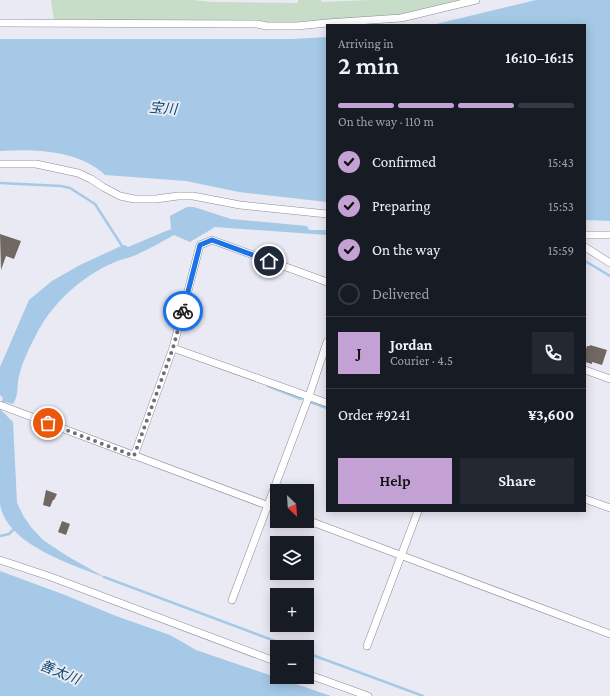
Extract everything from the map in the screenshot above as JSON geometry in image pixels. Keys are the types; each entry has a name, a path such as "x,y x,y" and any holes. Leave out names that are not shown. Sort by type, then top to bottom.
{"street":[{"path":"0,23 257,24 267,26 297,26 401,18 476,0"},
{"path":"0,164 36,164 78,173 120,196 156,200 178,196 193,196 240,205 326,214"},
{"path":"586,235 610,235"},
{"path":"134,456 173,348 200,245 212,240 326,282"},
{"path":"586,248 610,263"},
{"path":"232,600 309,396 326,345"},
{"path":"173,348 326,403"},
{"path":"586,370 610,379"},
{"path":"0,405 268,506"},
{"path":"586,499 610,508"},
{"path":"367,646 418,512"},
{"path":"314,523 610,634"},
{"path":"0,560 51,577 270,659"},
{"path":"314,677 368,696"}],"green space":[{"path":"51,0 192,0 213,2 298,3 298,0 321,0 322,2 369,0 465,0 401,15 267,24 54,20"}],"water":[{"path":"536,0 610,0 610,221 586,220 586,24 436,24"},
{"name":"宝川","path":"326,37 326,202 239,192 186,181 105,175 82,160 56,153 27,150 0,151 0,39 293,39"},
{"path":"187,207 194,207 231,219 307,226 309,230 326,230 326,235 215,227 190,242 174,235 141,253 115,262 91,275 69,292 50,312 30,346 23,363 19,375 17,396 15,401 13,404 5,402 1,410 13,422 17,503 31,527 43,540 67,556 106,578 43,552 15,531 5,518 0,504 0,406 3,398 0,395 0,367 29,300 52,281 80,265 119,247 125,245 128,247 171,229 170,216"},
{"name":"善太川","path":"0,571 116,616 170,635 196,650 270,675 270,684 296,684 331,696 0,696"}],"building":[{"path":"0,234 21,241 14,259 6,256 1,270"},
{"path":"587,346 607,350 602,365 592,362 592,364 586,362 586,349"},
{"path":"46,490 57,494 50,507 43,505"},
{"path":"62,521 70,524 66,535 58,532"}],"waterway":[{"path":"0,183 61,186 70,188 95,204 124,249"},
{"path":"586,262 610,276"},
{"path":"268,386 301,399"},
{"path":"310,402 326,408"},
{"path":"0,536 9,534 15,528"},
{"path":"104,577 272,640"},
{"path":"314,656 423,696"}],"way so far":[{"path":"48,423 134,456 173,348 183,311"}],"route":[{"path":"183,311 200,245 212,240 269,261"}]}
